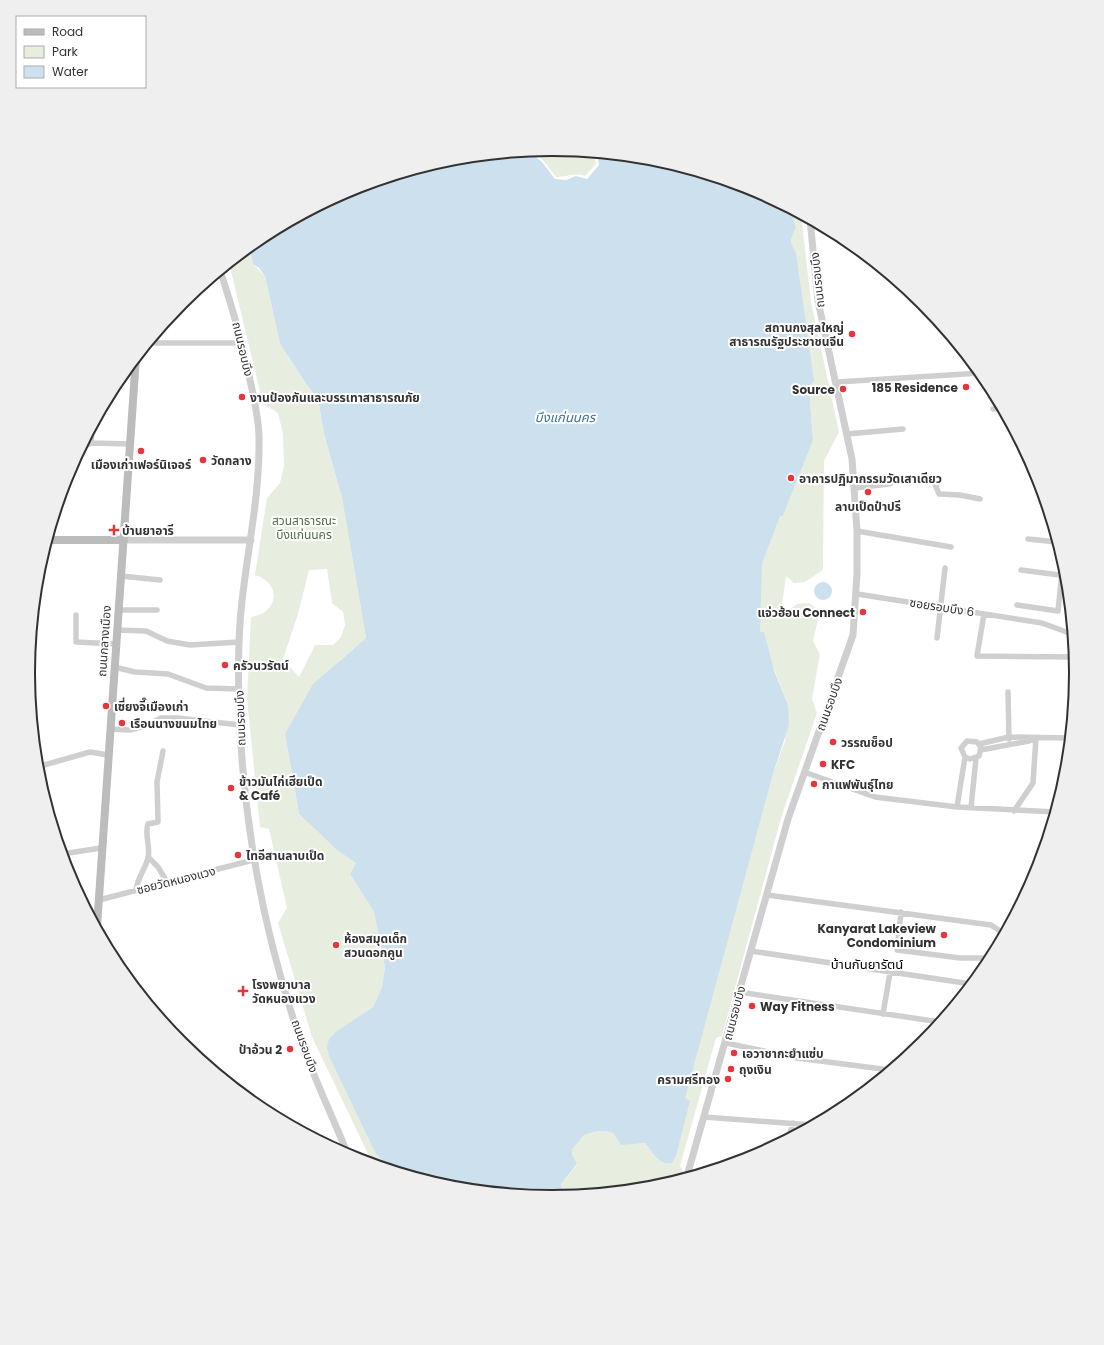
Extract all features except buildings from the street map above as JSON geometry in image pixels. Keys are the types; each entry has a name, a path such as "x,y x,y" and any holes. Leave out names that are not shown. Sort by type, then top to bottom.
{"main road":[{"name":"ถนนกลางเมือง","path":"98,919 101,848 135,367"},
{"path":"53,540 124,540"}],"street":[{"name":"ถนนรอบบึง","path":"691,1170 704,1117 726,1043 739,992 804,772 853,635 857,594 857,531 852,459 837,382 818,301 811,225"},
{"name":"ถนนรอบบึง","path":"222,275 243,343 256,409 259,436 258,481 242,603 239,642 240,725 243,779 253,860 277,958 298,1034 344,1146"},
{"path":"154,343 243,343"},
{"path":"837,382 974,374"},
{"path":"847,434 903,429"},
{"path":"91,438 91,443"},
{"path":"88,445 91,443 130,444"},
{"path":"855,488 889,484 900,480 933,480 939,494 960,495 980,499"},
{"path":"857,531 951,547"},
{"path":"1028,539 1052,541"},
{"path":"124,540 251,540"},
{"path":"937,638 945,568"},
{"path":"1021,570 1060,575"},
{"path":"121,576 160,580"},
{"path":"1017,606 1058,611 1062,588"},
{"name":"ซอยรอบบึง 6","path":"857,594 941,606 984,614 977,656 1069,657"},
{"path":"119,610 157,610"},
{"path":"984,614 1042,622 1067,632"},
{"path":"76,615 76,642 116,644"},
{"path":"117,630 146,631 167,641 190,645 239,642"},
{"path":"114,666 135,672 168,674 206,688 239,689"},
{"path":"1008,692 1009,740"},
{"path":"110,729 130,730 145,726 161,718 177,718 240,725"},
{"path":"1014,811 1032,783 1036,738"},
{"path":"979,744 1009,740 1029,741 1036,738 1065,738"},
{"path":"976,758 970,760 961,752 964,742 974,740 979,744 981,750"},
{"path":"971,808 976,758 981,750 1009,740"},
{"path":"136,890 138,879 148,857 146,831 148,824 158,822 157,782 163,751"},
{"path":"44,765 90,752 108,755"},
{"path":"957,807 965,757"},
{"path":"804,772 875,797 957,807 1049,812"},
{"path":"67,853 101,848"},
{"path":"148,857 158,867 167,882"},
{"name":"ซอยวัดหนองแวง","path":"99,900 253,860"},
{"path":"767,895 991,925 1000,931"},
{"path":"901,912 897,950 960,958 983,958"},
{"path":"751,951 965,983"},
{"path":"883,1014 890,973"},
{"path":"739,992 934,1021"},
{"path":"726,1043 797,1058 883,1069"},
{"path":"704,1117 803,1124"},
{"path":"791,1130 794,1123"}],"green space":[{"path":"538,156 586,157 596,158 596,164 585,176 574,175 556,177 543,160"},
{"path":"793,215 802,220 811,302 839,432 824,461 823,570 805,582 794,583 786,576 782,605 783,614 797,604 809,603 820,611 813,641 820,654 812,699 817,713 781,818 722,1036 716,1038 680,1166 682,1173 653,1180 619,1185 562,1189 561,1184 577,1165 572,1154 572,1150 584,1135 598,1131 611,1132 621,1144 645,1143 660,1161 663,1163 672,1163 690,1101 684,1098 773,774 785,741 788,705 760,632 760,579 762,564 780,515 783,516 813,439 809,387 792,247 792,234 796,228"},
{"name":"สวนสาธารณะ บึงแก่นนคร","path":"251,253 253,264 265,276 280,344 318,399 324,434 342,498 366,638 338,662 285,734 299,814 338,851 356,863 350,874 374,912 385,967 382,987 373,1007 338,1030 376,1154 382,1161 369,1156 312,1037 278,923 287,908 269,829 260,827 247,699 251,617 267,610 272,604 274,598 270,584 264,579 255,575 267,498 280,483 284,466 283,434 278,413 263,404 230,268","holes":["327,569 332,603 343,612 345,625 341,637 333,645 315,645 299,677 283,659 298,614 309,570"]}],"water":[{"name":"บึงแก่นนคร","path":"535,156 542,162 555,179 566,180 576,176 587,179 599,165 598,158 653,165 718,183 750,195 793,215 796,228 792,237 792,244 796,253 814,381 809,387 813,440 783,516 780,516 762,564 760,632 764,632 774,670 788,705 789,725 773,774 685,1098 690,1101 676,1156 672,1163 663,1163 660,1161 645,1143 621,1145 611,1132 598,1131 584,1135 572,1150 572,1154 577,1164 561,1184 562,1189 552,1190 485,1185 451,1180 418,1172 382,1161 376,1154 329,1056 327,1047 329,1039 338,1030 373,1007 382,987 385,967 374,912 350,874 356,863 338,851 299,814 285,734 313,684 366,638 342,498 324,434 318,399 280,344 265,276 259,268 253,264 251,253 294,225 323,209 354,195 418,173 451,165 518,157"},
{"path":"823,582 829,585 832,591 829,597 823,600 817,597 814,591 817,585"}],"place":[{"name":"สถานกงสุลใหญ่ สาธารณรัฐประชาชนจีน","path":"852,334"},
{"name":"185 Residence","path":"966,387"},
{"name":"Source","path":"843,389"},
{"name":"งานป้องกันและบรรเทาสาธารณภัย","path":"242,397"},
{"name":"เมืองเก่าเฟอร์นิเจอร์","path":"141,451"},
{"name":"วัดกลาง","path":"203,460"},
{"name":"อาคารปฏิมากรรมวัดเสาเดียว","path":"791,478"},
{"name":"ลาบเป็ดป๋าปรี","path":"868,492"},
{"name":"บ้านยาอารี","path":"114,530"},
{"name":"แจ่วฮ้อน Connect","path":"863,612"},
{"name":"ครัวนวรัตน์","path":"225,665"},
{"name":"เซี่ยงจี๊เมืองเก่า","path":"106,706"},
{"name":"เรือนนางขนมไทย","path":"122,723"},
{"name":"วรรณช็อป","path":"833,742"},
{"name":"KFC","path":"823,764"},
{"name":"กาแฟพันธุ์ไทย","path":"814,784"},
{"name":"ข้าวมันไก่เฮียเป็ด & Café","path":"231,788"},
{"name":"ไทอีสานลาบเป็ด","path":"238,855"},
{"name":"Kanyarat Lakeview Condominium","path":"944,935"},
{"name":"ห้องสมุดเด็ก สวนดอกคูน","path":"336,945"},
{"name":"โรงพยาบาล วัดหนองแวง","path":"243,991"},
{"name":"Way Fitness","path":"752,1006"},
{"name":"ป้าอ้วน 2","path":"290,1049"},
{"name":"เอวาชากะยำแซ่บ","path":"734,1053"},
{"name":"ถุงเงิน","path":"731,1069"},
{"name":"ครามศรีทอง","path":"728,1079"}],"district":[{"name":"บ้านกันยารัตน์","path":"867,964"}]}
